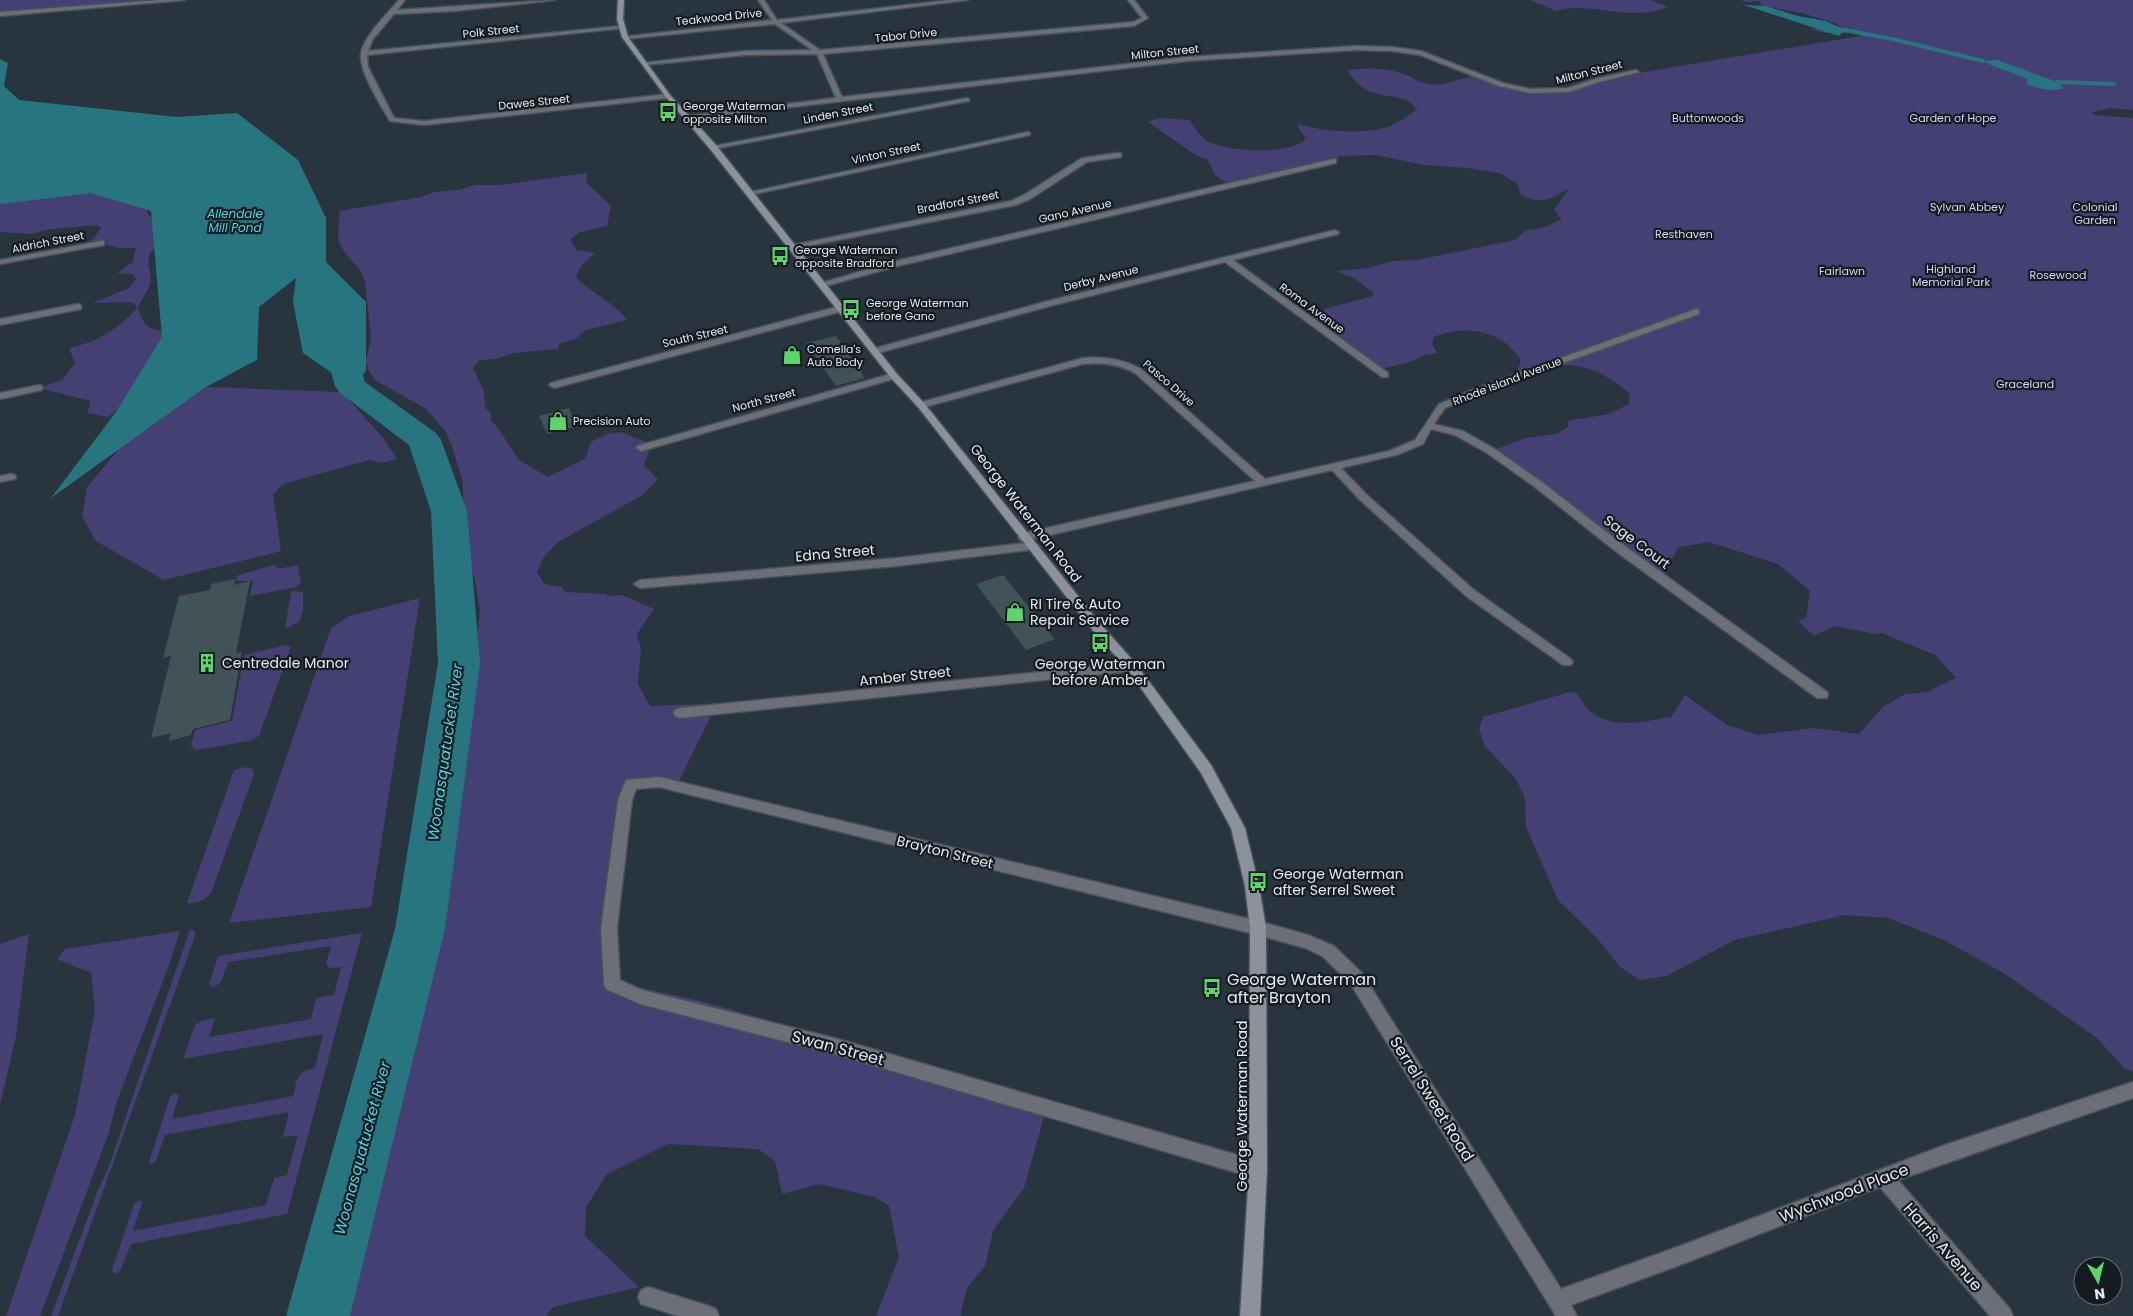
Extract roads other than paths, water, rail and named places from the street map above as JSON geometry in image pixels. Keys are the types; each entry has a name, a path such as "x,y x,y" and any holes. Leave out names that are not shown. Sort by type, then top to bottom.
{"main road":[{"path":"621,0 619,11 623,32"},
{"name":"George Waterman Road","path":"623,32 668,96 713,147 840,309 894,376 921,405 1094,624 1132,667 1206,768 1224,799 1238,828 1252,886 1258,928 1258,1170 1250,1316"}],"street":[{"path":"0,14 182,0"},
{"path":"364,53 370,39 402,0"},
{"path":"391,12 455,9 552,0"},
{"path":"761,0 775,21 820,53 839,98"},
{"name":"Teakwood Drive","path":"623,32 775,21 965,0"},
{"name":"Tabor Drive","path":"645,63 746,53 792,51 820,53 1134,24 1145,18 1131,0"},
{"name":"Polk Street","path":"364,53 623,32"},
{"name":"Milton Street","path":"688,117 839,98 1187,60 1375,48 1421,52 1501,85 1548,92 1568,90 1597,80 1636,72"},
{"name":"Dawes Street","path":"364,53 365,67 389,117 392,120 401,122 477,118 668,96"},
{"name":"Linden Street","path":"713,147 967,100"},
{"name":"Vinton Street","path":"750,193 1028,134"},
{"name":"Bradford Street","path":"793,247 1013,202 1027,197 1085,160 1118,155"},
{"name":"Gano Avenue","path":"822,284 896,264 1333,161"},
{"name":"Derby Avenue","path":"875,351 1052,303 1335,232"},
{"name":"Aldrich Street","path":"0,262 101,243"},
{"name":"Roma Avenue","path":"1226,258 1384,375"},
{"path":"0,322 78,307"},
{"name":"South Street","path":"554,385 660,356 745,336 840,309"},
{"name":"Rhode Island Avenue","path":"1028,541 1263,482 1392,453 1419,442 1428,424 1442,406 1475,392 1696,312"},
{"name":"Pasco Drive","path":"921,405 1083,361 1108,360 1130,366 1138,371 1263,482"},
{"name":"North Street","path":"641,448 894,376"},
{"path":"0,396 39,388"},
{"name":"Sage Court","path":"1428,424 1459,433 1491,451 1539,485 1618,547 1822,694"},
{"path":"1335,467 1364,497 1470,593 1567,662"},
{"name":"Edna Street","path":"640,584 897,562 1028,541"},
{"name":"Amber Street","path":"680,713 1132,667"},
{"name":"Brayton Street","path":"631,784 659,782 1258,928"},
{"name":"Swan Street","path":"631,784 625,800 609,928 612,984 640,997 838,1047 1258,1170"},
{"name":"Serrel Sweet Road","path":"1258,928 1308,942 1328,951 1356,978 1567,1316"},
{"name":"Wychwood Place","path":"1557,1300 1633,1274 1883,1177 2039,1120 2133,1090"},
{"name":"Harris Avenue","path":"1883,1177 2003,1316"},
{"path":"648,1297 709,1316"}],"water":[{"path":"1744,5 1766,6 1798,16 1826,21 1845,30 1839,36"},
{"name":"Allendale Mill Pond","path":"0,59 8,63 4,86 19,100 177,117 237,113 298,160 326,218 326,262 366,302 366,371 351,386 303,353 293,302 296,278 259,307 257,360 206,387 51,498 116,412 162,337 151,211 91,193 0,204"},
{"path":"1997,60 2057,82 2064,88 2049,90 2027,84 2027,79 1983,61"}],"waterway":[{"path":"1845,30 1892,39 1983,61"},
{"path":"2057,82 2114,84"},
{"name":"Woonasquatucket River","path":"318,1316 420,929 459,663 449,511 424,440 351,386 334,331"}],"place":[{"name":"George Waterman opposite Milton","path":"668,112"},
{"name":"George Waterman opposite Bradford","path":"780,256"},
{"name":"George Waterman before Gano","path":"851,309"},
{"name":"Comella's Auto Body","path":"792,355"},
{"name":"Precision Auto","path":"558,421"},
{"name":"RI Tire & Auto Repair Service","path":"1015,612"},
{"name":"George Waterman before Amber","path":"1100,643"},
{"name":"Centredale Manor","path":"207,663"},
{"name":"George Waterman after Serrel Sweet","path":"1258,882"},
{"name":"George Waterman after Brayton","path":"1212,988"}],"park label":[{"name":"Buttonwoods","path":"1708,118"},
{"name":"Garden of Hope","path":"1953,118"},
{"name":"Sylvan Abbey","path":"1967,207"},
{"name":"Colonial Garden","path":"2095,213"},
{"name":"Resthaven","path":"1684,234"},
{"name":"Fairlawn","path":"1842,271"},
{"name":"Highland Memorial Park","path":"1951,275"},
{"name":"Rosewood","path":"2058,275"},
{"name":"Graceland","path":"2025,384"}]}
